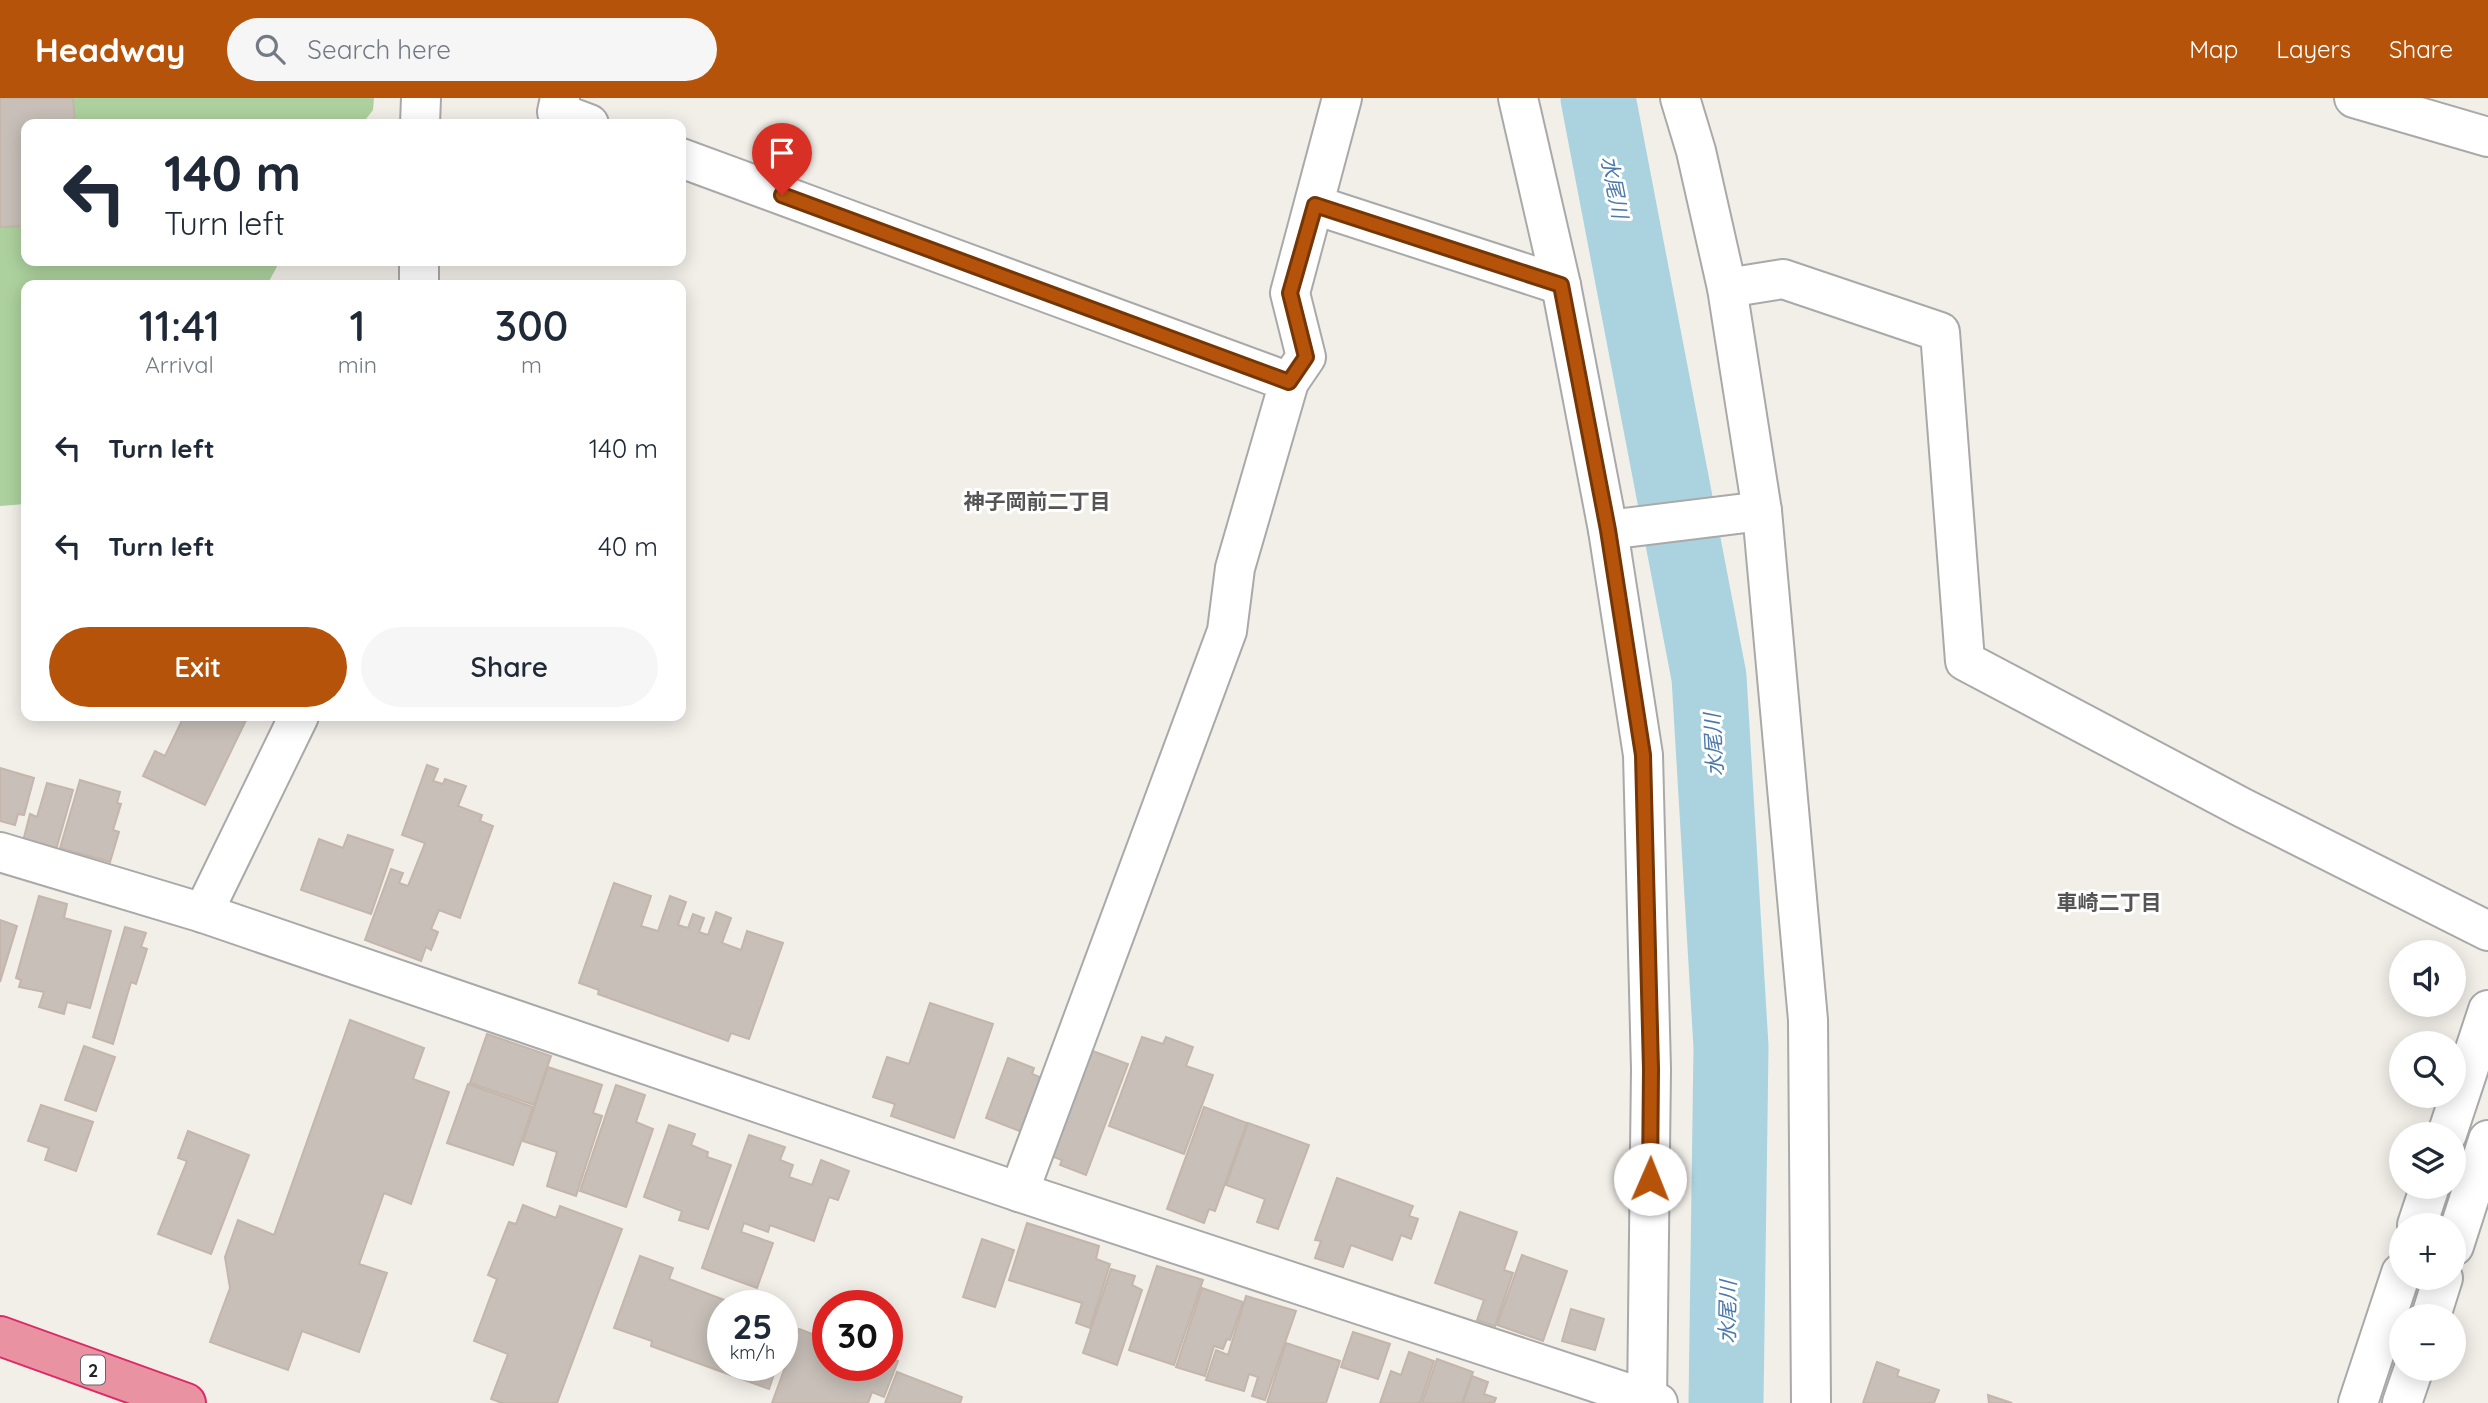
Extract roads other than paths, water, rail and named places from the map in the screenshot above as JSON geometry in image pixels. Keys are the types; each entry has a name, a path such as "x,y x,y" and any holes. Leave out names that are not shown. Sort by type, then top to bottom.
{"highway":[{"name":"2","path":"0,1336 186,1403"}],"street":[{"path":"420,119 421,98"},
{"path":"560,98 557,112 576,119"},
{"path":"1019,1192 1227,631 1235,568 1289,382 1306,357 1290,293 1342,98"},
{"path":"0,852 203,913 1019,1192 1651,1402 1651,1069 1643,755 1608,530 1561,285 1518,98"},
{"path":"1680,98 1696,151 1727,288 1762,511 1808,1020 1811,1403"},
{"path":"2354,98 2488,137"},
{"path":"686,160 1289,382"},
{"path":"1315,205 1561,285"},
{"path":"1727,288 1783,279 1940,332 1965,660 2243,808 2488,931"},
{"path":"1608,530 1762,511"},
{"path":"203,913 297,721"},
{"path":"2451,1122 2488,1010"},
{"path":"2465,1213 2488,1140"},
{"path":"2358,1403 2395,1290"},
{"path":"2402,1403 2410,1381"}],"waterway":[{"name":"水尾川","path":"1598,98 1709,677 1731,1047 1726,1403"}],"district":[{"name":"神子岡前二丁目","path":"1037,501"},
{"name":"車崎二丁目","path":"2109,902"}]}
